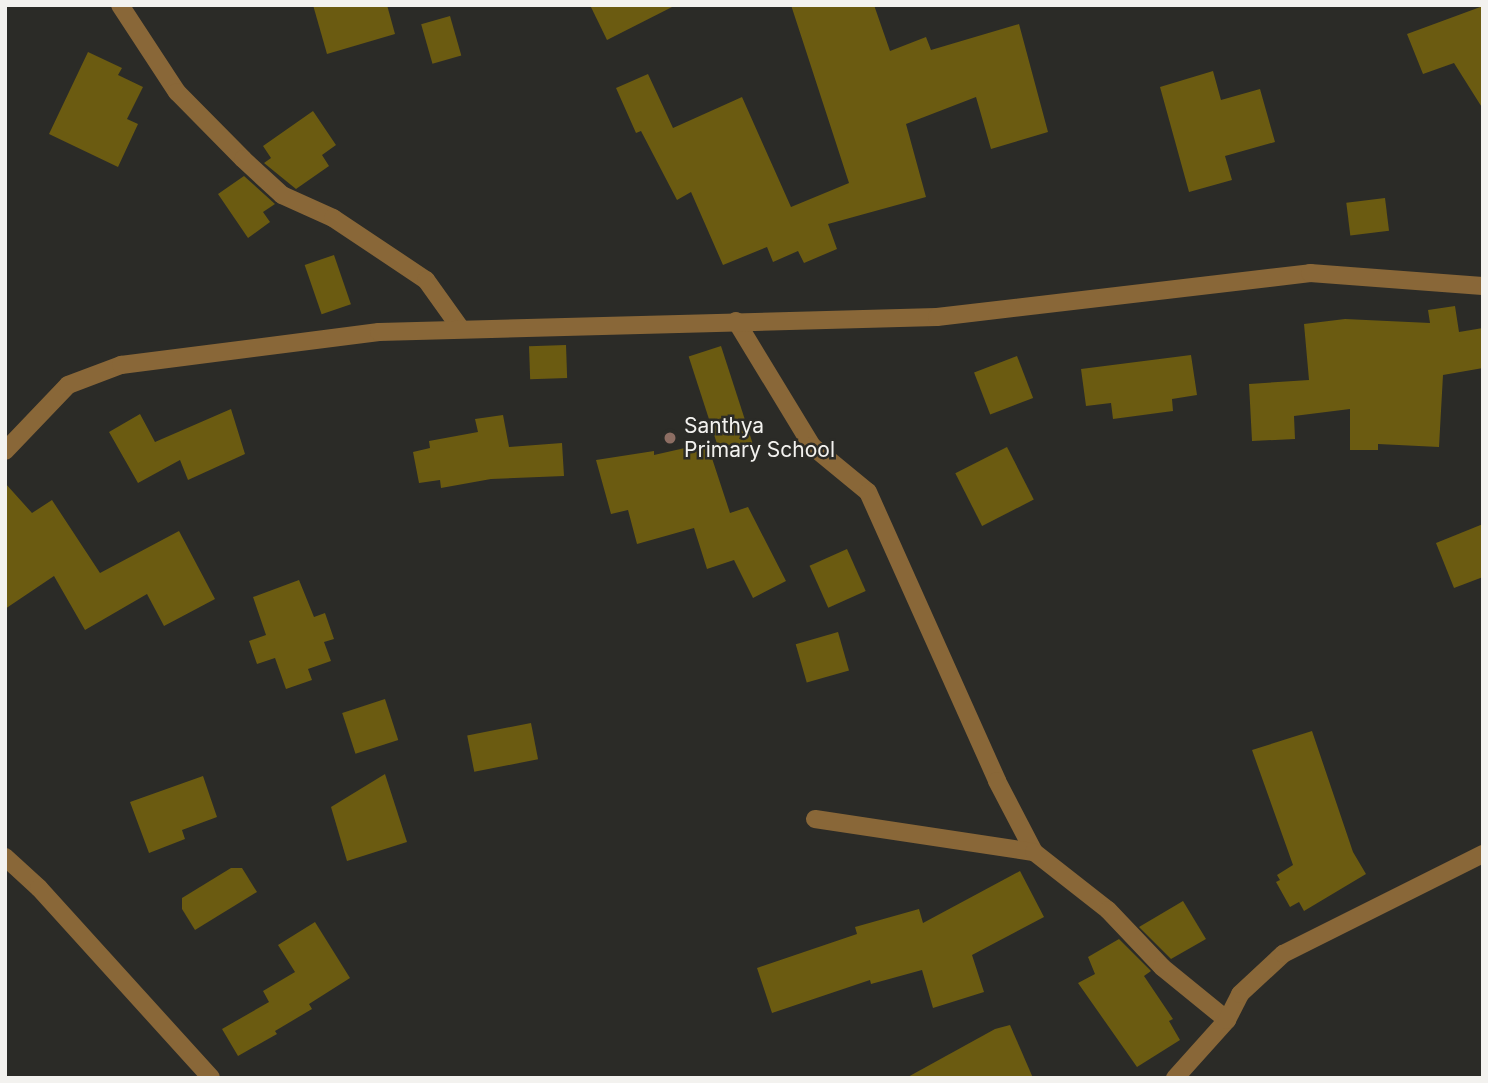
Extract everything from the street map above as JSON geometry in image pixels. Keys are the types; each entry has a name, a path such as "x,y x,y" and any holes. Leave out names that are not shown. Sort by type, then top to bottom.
{"street":[{"path":"120,5 177,92 243,159 282,195 333,218 426,280 461,329"},
{"path":"5,451 68,385 121,365 379,332 937,317 1310,273 1483,286"},
{"path":"736,321 811,446 868,492 997,781 1034,852 1108,910 1162,967 1227,1020"},
{"path":"815,819 1034,852"},
{"path":"1175,1078 1227,1020 1240,994 1283,954 1483,854"},
{"path":"5,857 39,888 211,1078"}],"building":[{"path":"313,5 387,5 395,34 327,54"},
{"path":"590,5 676,5 607,40"},
{"path":"791,5 874,5 890,51 926,37 931,50 1019,24 1048,132 991,149 976,97 906,124 926,197 828,224 837,249 804,263 798,251 773,262 767,247 723,265 691,192 677,200 641,131 636,133 616,88 648,74 673,128 742,97 791,207 849,183"},
{"path":"1483,6 1483,109 1454,63 1423,74 1407,34"},
{"path":"450,16 461,55 432,64 421,24"},
{"path":"88,52 122,68 118,75 143,87 127,119 138,124 118,167 49,134"},
{"path":"1213,71 1221,100 1260,89 1275,142 1225,156 1232,180 1189,192 1160,87"},
{"path":"313,111 336,145 322,155 329,166 296,189 264,163 271,158 263,146"},
{"path":"244,176 275,204 263,212 270,222 248,238 218,194"},
{"path":"1385,198 1389,231 1350,236 1346,203"},
{"path":"334,255 351,304 322,314 305,265"},
{"path":"1455,306 1459,332 1483,328 1483,368 1443,375 1439,447 1378,444 1378,450 1350,450 1350,409 1294,416 1295,439 1252,441 1249,384 1309,380 1304,324 1345,319 1430,323 1428,310"},
{"path":"566,345 567,378 530,379 529,346"},
{"path":"721,346 753,445 721,455 689,357"},
{"path":"1191,355 1197,395 1172,399 1173,411 1113,419 1111,403 1086,406 1081,369"},
{"path":"1017,356 1033,398 990,414 974,372"},
{"path":"231,409 245,454 188,480 180,460 138,483 109,432 140,414 155,442"},
{"path":"503,415 509,447 562,443 564,476 491,479 441,488 440,480 419,483 413,452 430,448 429,441 478,432 475,419"},
{"path":"707,443 730,513 748,507 786,581 753,598 734,560 707,569 694,528 637,544 628,510 611,514 596,460 654,451 654,455"},
{"path":"1007,447 1034,500 982,526 955,473"},
{"path":"5,483 32,513 52,500 100,573 179,531 215,599 164,626 147,594 85,630 54,576 5,609"},
{"path":"1483,524 1483,577 1454,588 1436,543"},
{"path":"847,549 866,591 828,608 810,566"},
{"path":"299,580 314,617 325,613 334,639 324,642 331,661 308,669 312,680 286,689 275,658 257,664 249,641 266,635 253,597"},
{"path":"838,632 849,670 807,683 796,644"},
{"path":"385,699 398,740 355,754 342,713"},
{"path":"531,723 538,759 474,772 467,735"},
{"path":"1312,731 1353,852 1366,874 1304,911 1299,902 1290,907 1276,882 1280,880 1277,875 1293,865 1252,750"},
{"path":"385,774 407,842 347,861 331,807"},
{"path":"203,776 217,817 182,830 185,839 149,853 130,802"},
{"path":"231,868 242,868 257,892 195,930 182,909 182,898"},
{"path":"1020,871 1044,917 972,955 984,992 933,1008 922,970 871,984 870,980 772,1013 757,968 857,934 855,927 919,909 923,923"},
{"path":"1183,901 1206,939 1171,959 1139,927"},
{"path":"315,922 350,978 309,1004 312,1009 275,1031 277,1034 238,1056 222,1029 269,1002 263,991 295,972 278,945"},
{"path":"1119,939 1151,971 1144,976 1173,1019 1169,1021 1180,1040 1137,1067 1078,983 1095,974 1088,957"},
{"path":"1010,1025 1033,1078 906,1078 995,1029"}],"place":[{"name":"Santhya Primary School","path":"670,438"}]}
